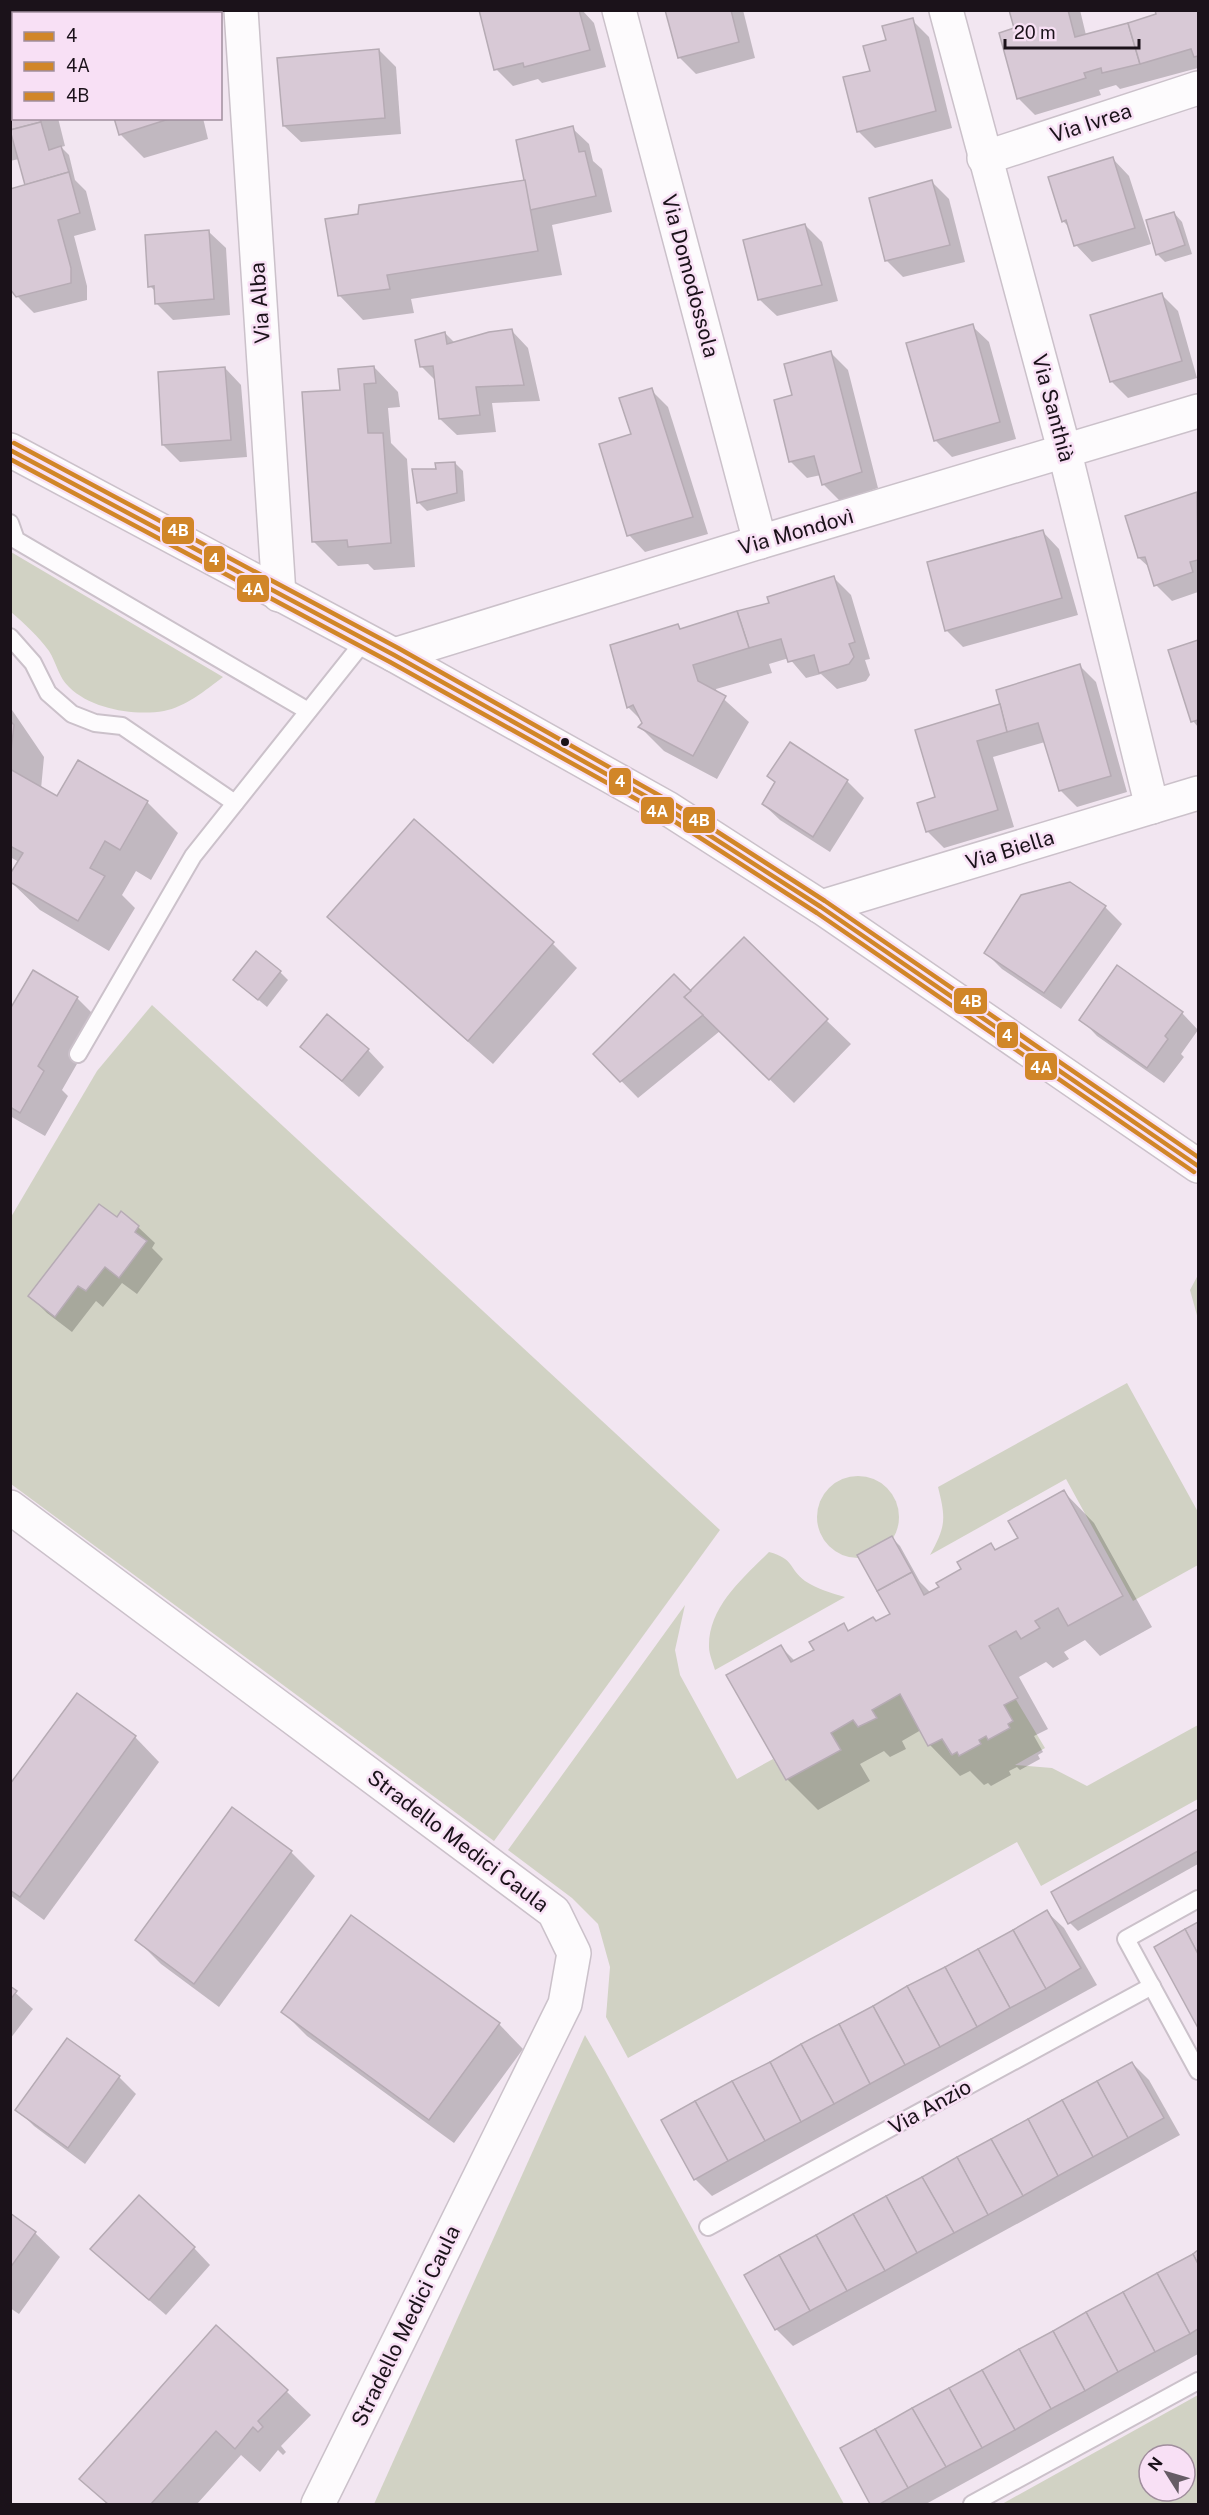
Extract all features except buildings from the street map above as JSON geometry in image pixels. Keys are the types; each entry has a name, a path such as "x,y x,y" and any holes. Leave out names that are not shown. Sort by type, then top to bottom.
{"street":[{"name":"Via Alba","path":"241,10 279,595"},
{"name":"Via Domodossola","path":"619,10 760,542"},
{"name":"Via Santhià","path":"946,10 984,159 1065,453 1152,807"},
{"name":"Via Ivrea","path":"984,159 1198,88"},
{"name":"Via Mondovì","path":"394,655 760,542 1065,453 1198,411"},
{"path":"10,450 394,655 667,808 821,907 1198,1166"},
{"name":"Via Biella","path":"821,907 1198,793"},
{"name":"Stradello Medici Caula","path":"10,1506 554,1912 574,1953 565,2004 318,2505"}],"lane":[{"path":"10,523 16,540 308,711"},
{"path":"10,637 33,663 48,693 72,714 95,723 122,726 235,803"},
{"path":"78,1054 193,856 364,640"},
{"path":"1198,1899 1126,1939 1198,2071"},
{"name":"Via Anzio","path":"708,2227 1152,1986"},
{"path":"972,2505 1198,2381"}],"shaded area":[{"path":"11,552 223,677 187,702 164,711 140,712 113,709 78,695 63,679 45,646 11,612"},
{"path":"152,1005 720,1530 494,1841 11,1484 11,1217 97,1071"},
{"path":"1198,1275 1198,1319 1190,1290"},
{"path":"1127,1383 1198,1512 1198,1565 1133,1601 1066,1479 930,1555 943,1522 938,1487"},
{"path":"858,1476 874,1479 887,1488 896,1501 899,1517 896,1533 887,1546 874,1555 858,1558 842,1555 829,1546 820,1533 817,1517 820,1501 829,1488 842,1479"},
{"path":"769,1552 787,1561 810,1584 845,1597 715,1670 709,1647 714,1619 738,1583"},
{"path":"685,1605 675,1650 680,1675 737,1779 773,1759 786,1780 841,1750 831,1733 853,1720 858,1727 876,1718 872,1710 900,1694 928,1746 942,1739 951,1755 957,1752 959,1756 981,1744 979,1740 986,1736 988,1740 1010,1728 1008,1724 1013,1721 1004,1705 1015,1698 1045,1748 1015,1765 1052,1768 1087,1786 1198,1725 1198,1799 1041,1886 1017,1842 628,2058 606,2017 610,1967 598,1924 572,1898 508,1850"},
{"path":"585,2035 605,2070 844,2504 374,2504"},
{"path":"1198,2395 1198,2504 1002,2504"}],"transit line":[{"name":"4B","path":"14,443 398,648 671,802 825,901 1198,1157"},
{"name":"4","path":"10,450 394,655 667,808 821,907 1198,1166"},
{"name":"4A","path":"10,459 390,662 663,814 817,913 1194,1172"}]}
